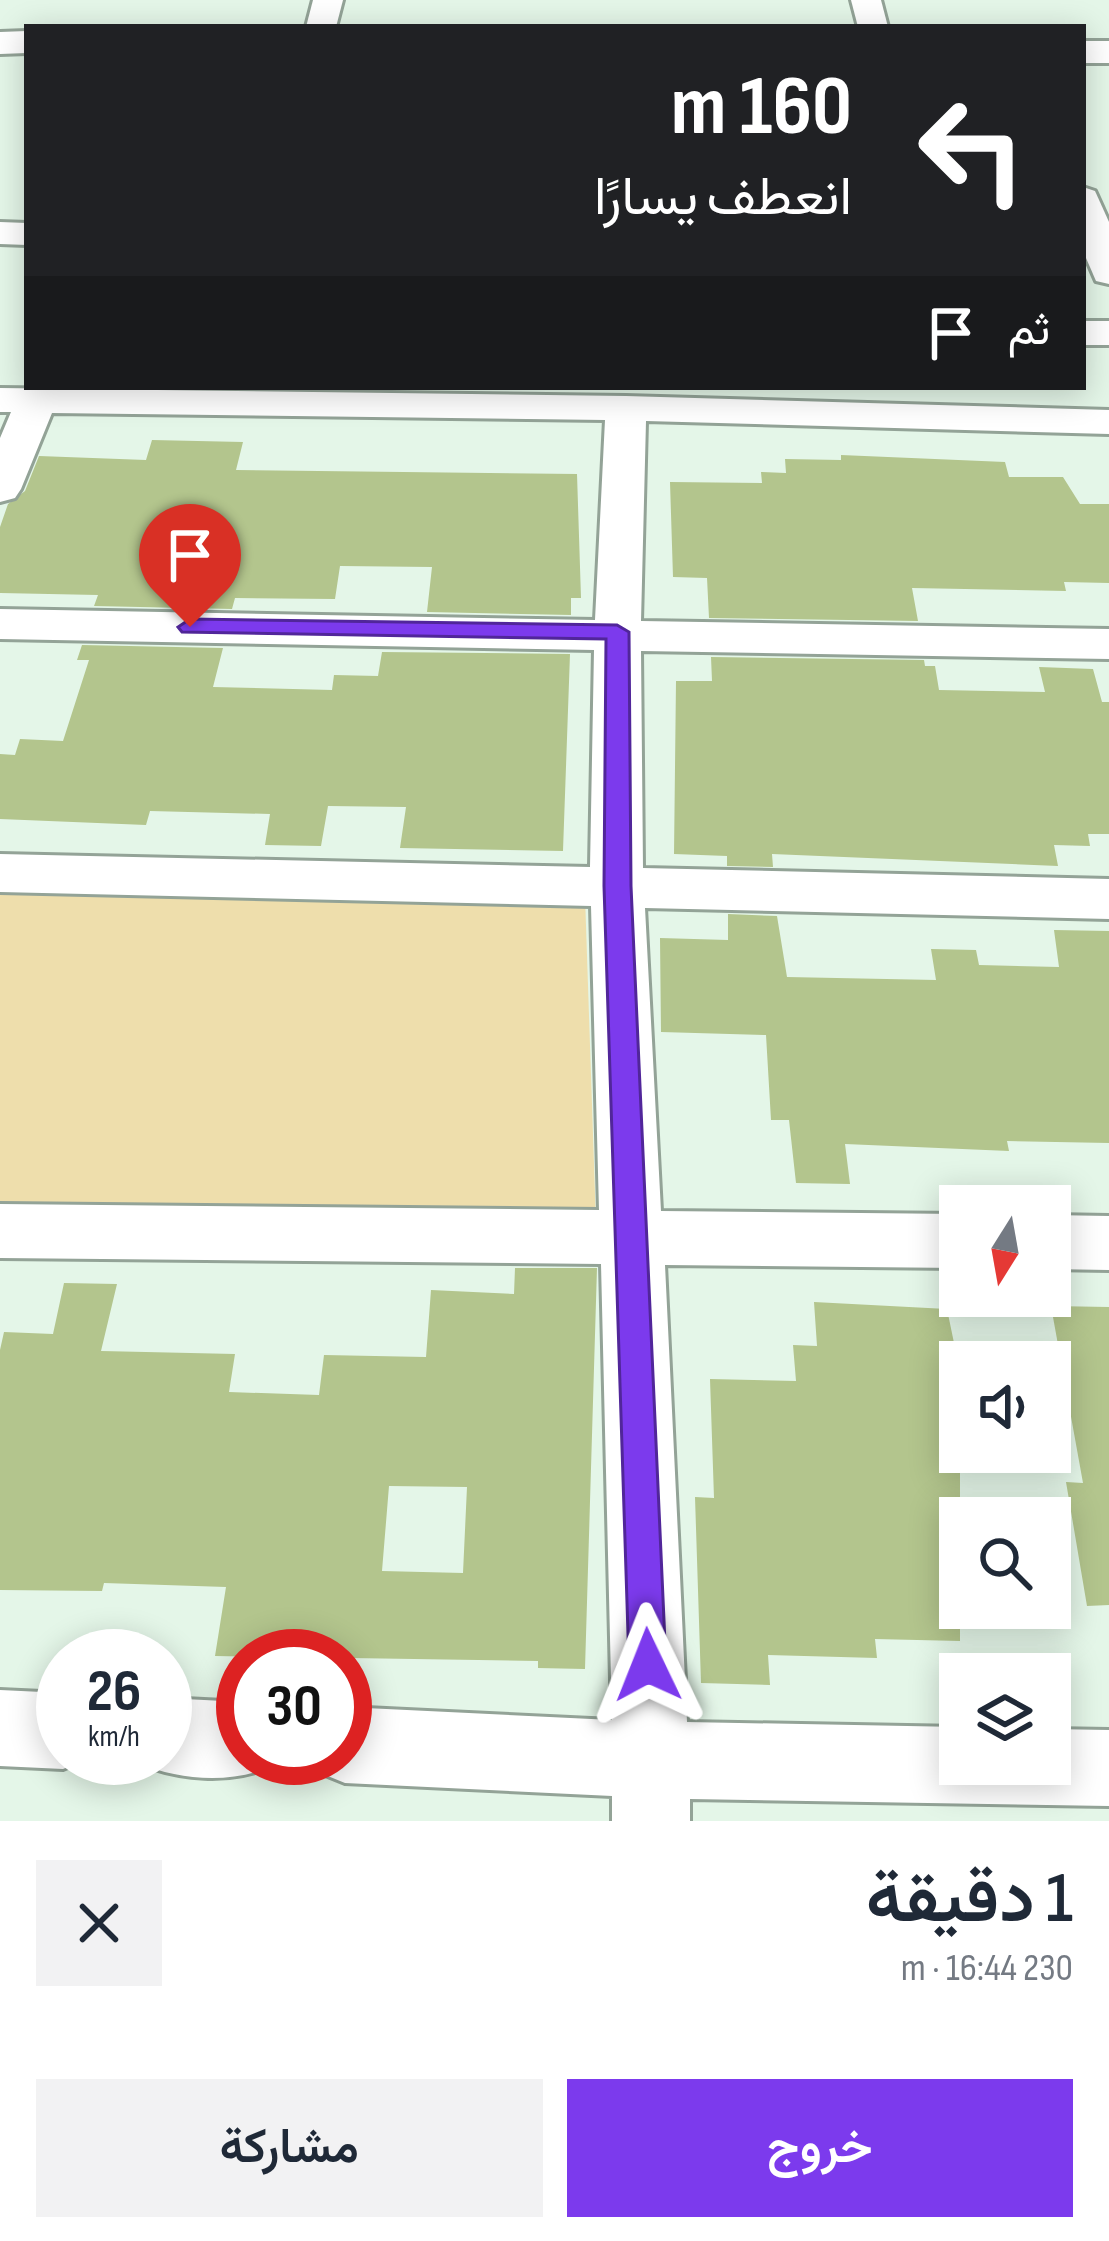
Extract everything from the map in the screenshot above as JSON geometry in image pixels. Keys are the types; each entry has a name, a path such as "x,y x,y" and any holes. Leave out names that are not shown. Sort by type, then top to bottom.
{"street":[{"path":"1086,207 1109,273"},
{"path":"0,488 18,400 312,395 626,408 946,402 1109,422"},
{"path":"626,408 617,632 617,886 635,1238 651,1790"},
{"path":"0,624 1109,644"},
{"path":"0,873 1109,898"},
{"path":"0,1231 939,1241"},
{"path":"1071,1242 1109,1243"},
{"path":"0,1728 36,1730"},
{"path":"372,1749 651,1790 1109,1768"}],"shaded area":[{"path":"0,887 585,896 596,1224 0,1213"}],"building":[{"path":"152,440 243,442 236,470 577,474 581,598 571,598 571,615 427,612 432,567 340,566 335,599 235,598 232,609 94,606 98,595 0,593 0,527 8,504 25,491 39,456 146,460"},
{"path":"841,455 1005,462 1009,477 1063,477 1080,504 1109,504 1109,583 1064,582 1066,591 912,588 918,621 709,618 707,578 673,577 670,482 762,483 761,472 786,473 785,459 841,460"},
{"path":"82,645 223,648 213,687 332,690 334,675 378,676 382,652 570,654 563,851 400,848 406,807 328,806 321,846 265,845 270,814 150,811 146,825 0,819 0,754 15,755 20,739 63,741 89,660 77,660"},
{"path":"711,657 924,660 925,666 935,666 939,690 1045,692 1039,667 1093,669 1102,702 1109,702 1109,834 1088,834 1090,846 1054,845 1058,866 772,854 773,867 727,866 727,856 674,854 676,681 712,681"},
{"path":"728,914 777,916 787,977 936,980 931,949 976,950 979,965 1059,967 1054,930 1109,931 1109,1143 1007,1141 1009,1151 845,1144 850,1184 796,1183 789,1120 771,1120 766,1035 661,1032 660,938 728,940"},
{"path":"515,1268 597,1268 585,1669 538,1668 538,1661 372,1658 372,1629 219,1629 226,1587 104,1583 102,1591 0,1590 0,1350 4,1332 53,1334 64,1283 117,1284 101,1351 235,1354 229,1392 319,1395 324,1355 426,1357 431,1290 514,1294","holes":["389,1486 467,1487 463,1573 382,1571"]},
{"path":"814,1302 939,1309 939,1317 949,1317 954,1341 939,1341 939,1473 960,1473 960,1497 939,1497 939,1629 960,1629 960,1641 875,1639 877,1658 768,1655 770,1685 701,1683 695,1497 714,1498 710,1379 796,1381 793,1345 817,1346"},
{"path":"1071,1306 1109,1307 1109,1605 1087,1606 1066,1482 1083,1483 1071,1417 1071,1341 1057,1341 1053,1317 1071,1317"}],"route":[{"path":"190,627 617,632 617,886 635,1238 648,1665"}]}
